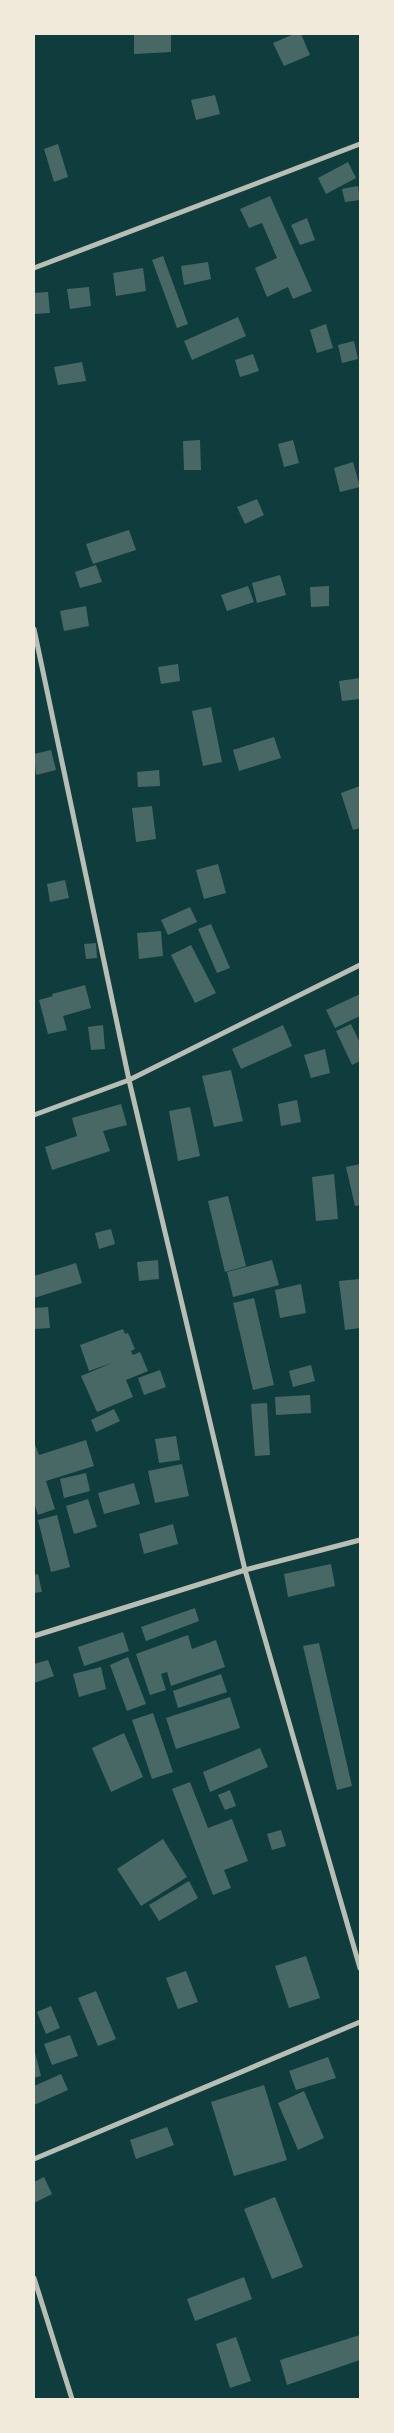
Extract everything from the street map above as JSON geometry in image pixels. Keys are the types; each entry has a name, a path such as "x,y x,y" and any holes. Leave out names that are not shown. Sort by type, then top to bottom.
{"street":[{"path":"34,268 360,144"},
{"path":"34,629 129,1080 245,1570 360,1968"},
{"path":"34,1115 129,1080 360,965"},
{"path":"34,1636 245,1570 360,1540"},
{"path":"34,2159 360,2022"},
{"path":"34,2278 72,2399"}],"building":[{"path":"134,34 171,34 171,52 134,54"},
{"path":"294,34 301,34 310,55 284,66 273,43"},
{"path":"215,95 220,114 196,120 191,100"},
{"path":"58,144 68,177 54,182 44,149"},
{"path":"348,162 356,178 326,194 318,178"},
{"path":"358,186 360,200 345,202 342,189"},
{"path":"270,196 312,291 293,299 288,287 267,297 255,268 277,258 262,223 249,228 240,209"},
{"path":"307,218 315,240 300,245 291,225"},
{"path":"163,256 188,324 177,328 152,260"},
{"path":"208,262 211,279 184,285 181,266"},
{"path":"143,268 146,291 116,296 113,273"},
{"path":"89,287 91,306 70,309 67,289"},
{"path":"48,292 50,313 34,314 34,293"},
{"path":"238,317 246,336 192,360 184,341"},
{"path":"326,324 333,348 317,353 310,330"},
{"path":"354,341 358,359 342,363 338,345"},
{"path":"253,354 259,371 240,377 235,360"},
{"path":"82,362 86,381 58,385 54,367"},
{"path":"200,440 201,470 184,470 183,441"},
{"path":"293,440 299,463 284,467 278,444"},
{"path":"353,462 360,487 340,492 334,468"},
{"path":"257,499 264,515 245,524 237,507"},
{"path":"129,530 136,550 93,564 86,544"},
{"path":"96,565 102,582 80,588 75,572"},
{"path":"280,575 286,595 257,603 252,583"},
{"path":"248,586 254,602 227,611 221,595"},
{"path":"329,586 329,606 311,607 310,587"},
{"path":"86,606 89,626 64,631 60,611"},
{"path":"178,664 180,681 161,684 158,667"},
{"path":"360,678 360,699 342,701 339,681"},
{"path":"211,707 222,762 203,766 192,711"},
{"path":"274,737 281,758 239,771 233,750"},
{"path":"51,750 56,770 36,775 34,754"},
{"path":"159,770 160,786 138,787 137,772"},
{"path":"360,786 360,828 353,830 341,793"},
{"path":"152,806 156,839 136,842 132,808"},
{"path":"218,864 226,893 204,899 196,870"},
{"path":"65,880 69,898 50,902 47,884"},
{"path":"190,907 197,922 168,935 161,920"},
{"path":"211,924 230,968 217,973 198,929"},
{"path":"161,931 163,956 139,959 137,933"},
{"path":"96,943 97,958 86,959 84,944"},
{"path":"191,945 216,993 195,1003 171,955"},
{"path":"85,985 91,1008 63,1016 67,1030 48,1034 39,1000 53,996 52,994"},
{"path":"360,994 360,1016 335,1028 326,1010"},
{"path":"351,1024 360,1043 360,1061 352,1065 336,1031"},
{"path":"103,1025 105,1049 91,1050 88,1027"},
{"path":"283,1025 292,1046 241,1069 232,1049"},
{"path":"325,1049 330,1073 311,1078 304,1055"},
{"path":"231,1070 243,1121 214,1127 202,1076"},
{"path":"297,1100 301,1122 281,1126 278,1104"},
{"path":"121,1104 127,1125 103,1131 110,1151 52,1170 45,1147 77,1136 72,1118"},
{"path":"190,1107 200,1156 178,1161 169,1111"},
{"path":"360,1164 360,1205 355,1206 346,1167"},
{"path":"334,1174 338,1219 316,1221 312,1177"},
{"path":"228,1196 246,1266 225,1272 208,1201"},
{"path":"111,1229 115,1244 99,1249 95,1233"},
{"path":"158,1260 159,1279 139,1281 137,1262"},
{"path":"272,1260 279,1285 233,1297 227,1272"},
{"path":"76,1263 82,1283 34,1298 34,1276"},
{"path":"359,1279 360,1328 345,1330 339,1281"},
{"path":"301,1284 306,1313 280,1318 275,1290"},
{"path":"254,1298 274,1385 253,1390 233,1303"},
{"path":"48,1307 50,1328 34,1329 34,1308"},
{"path":"123,1329 125,1334 128,1333 135,1349 131,1351 133,1355 140,1352 148,1371 126,1380 133,1397 97,1412 81,1376 114,1362 89,1371 80,1345"},
{"path":"311,1365 315,1381 293,1387 289,1371"},
{"path":"160,1370 166,1387 144,1395 138,1378"},
{"path":"310,1395 311,1413 276,1415 275,1397"},
{"path":"267,1403 270,1455 255,1456 251,1404"},
{"path":"114,1409 120,1421 96,1432 91,1420"},
{"path":"176,1436 180,1460 159,1463 155,1439"},
{"path":"86,1440 94,1466 46,1481 55,1509 38,1515 34,1503 34,1442 39,1455"},
{"path":"182,1464 189,1496 155,1503 148,1471"},
{"path":"86,1473 90,1491 64,1498 60,1479"},
{"path":"134,1483 140,1504 104,1514 98,1493"},
{"path":"88,1499 97,1527 74,1534 66,1506"},
{"path":"57,1515 70,1567 51,1572 38,1520"},
{"path":"173,1524 178,1544 144,1554 139,1534"},
{"path":"331,1564 335,1586 288,1597 284,1574"},
{"path":"38,1574 42,1592 34,1593 34,1575"},
{"path":"195,1608 199,1621 146,1641 141,1627"},
{"path":"123,1632 129,1651 84,1666 78,1647"},
{"path":"188,1635 192,1649 216,1640 225,1667 171,1686 167,1672 161,1674 166,1690 150,1695 136,1654"},
{"path":"319,1643 352,1786 337,1790 303,1646"},
{"path":"128,1657 146,1704 127,1711 110,1665"},
{"path":"48,1660 54,1676 34,1683 34,1664"},
{"path":"101,1667 106,1689 79,1697 73,1674"},
{"path":"221,1674 227,1692 178,1708 173,1691"},
{"path":"230,1697 240,1728 176,1749 166,1718"},
{"path":"153,1713 173,1772 152,1779 132,1720"},
{"path":"124,1733 143,1777 111,1792 92,1748"},
{"path":"260,1748 268,1767 210,1792 203,1772"},
{"path":"190,1782 208,1828 232,1819 248,1861 224,1870 231,1888 213,1895 172,1789"},
{"path":"230,1790 236,1806 225,1810 218,1795"},
{"path":"281,1830 286,1846 272,1850 267,1834"},
{"path":"163,1839 187,1877 141,1906 117,1869"},
{"path":"189,1881 198,1898 159,1921 149,1905"},
{"path":"306,1956 320,1998 289,2008 275,1966"},
{"path":"186,1971 198,2002 178,2009 166,1978"},
{"path":"96,1991 116,2039 98,2046 78,1998"},
{"path":"51,2006 60,2028 46,2034 37,2012"},
{"path":"70,2035 78,2056 52,2065 44,2044"},
{"path":"34,2049 41,2076 34,2078"},
{"path":"328,2057 336,2078 296,2090 289,2071"},
{"path":"61,2074 68,2090 34,2105 34,2086"},
{"path":"264,2085 287,2160 234,2176 211,2102"},
{"path":"304,2091 324,2138 298,2150 278,2103"},
{"path":"167,2127 174,2145 136,2159 130,2140"},
{"path":"44,2177 52,2194 34,2203 34,2182"},
{"path":"275,2197 303,2267 272,2279 244,2209"},
{"path":"244,2277 252,2299 195,2321 187,2299"},
{"path":"360,2335 360,2360 287,2385 280,2360"},
{"path":"236,2337 251,2381 230,2388 216,2344"}]}
